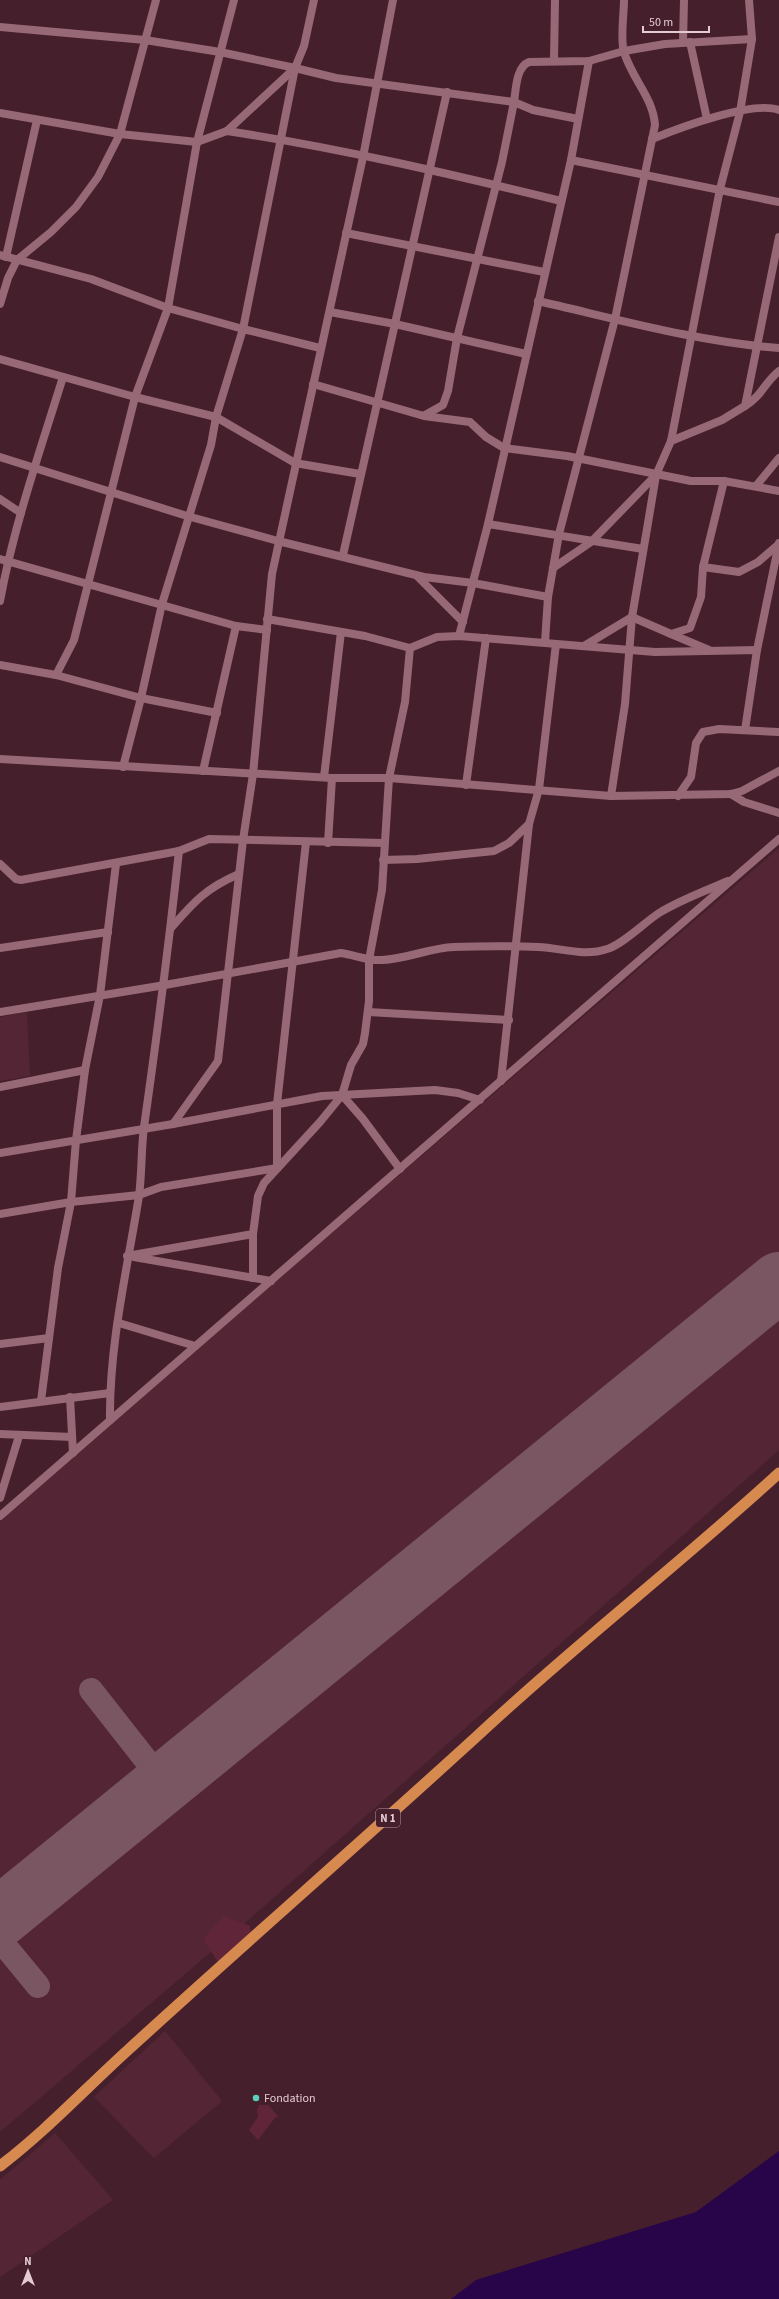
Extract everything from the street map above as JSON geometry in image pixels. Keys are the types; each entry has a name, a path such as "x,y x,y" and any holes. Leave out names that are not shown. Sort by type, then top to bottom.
{"highway":[{"name":"N 1","path":"0,2166 37,2137 127,2051 412,1797 476,1736 574,1650 716,1532 779,1473"}],"street":[{"path":"0,304 8,278 17,260 51,232 76,207 98,176 120,134 156,0"},
{"path":"56,675 74,640 135,397 168,308 197,142 234,0"},
{"path":"123,767 141,698 162,604 187,516 211,445 216,417 243,329 294,68 304,46 314,0"},
{"path":"173,1124 218,1061 252,774 267,630 269,593 278,541 320,348 330,312 363,157 393,0"},
{"path":"554,60 555,0"},
{"path":"545,642 548,597 559,534 615,319 655,125 652,106 636,80 624,51 624,0"},
{"path":"684,0 687,42 707,119"},
{"path":"611,796 625,704 632,617 643,549 656,475 671,441 693,335 720,189 740,112 752,39 750,0"},
{"path":"0,27 145,40 220,52 336,78 514,102 533,110 578,118"},
{"path":"424,416 443,405 448,391 457,338 478,259 520,70 523,64 529,62 554,60 589,60 624,51 687,42 752,39"},
{"path":"459,636 488,524 544,272 571,160 589,60"},
{"path":"0,113 120,134 197,142 227,131 294,68"},
{"path":"343,555 447,92"},
{"path":"652,139 707,119 763,107 779,110"},
{"path":"37,120 3,256 92,279 168,308 243,329 320,348"},
{"path":"227,131 281,139 430,170 495,184 561,201"},
{"path":"571,160 779,202"},
{"path":"346,233 544,272"},
{"path":"745,406 779,237"},
{"path":"538,301 693,335 756,346 779,348"},
{"path":"330,312 395,324 526,354"},
{"path":"0,359 135,397 216,417 295,463 360,474"},
{"path":"671,441 722,420 745,406 760,395 768,381 779,371"},
{"path":"0,601 4,560 21,513 63,377"},
{"path":"313,384 424,416 470,422 486,437 504,448 555,454 691,482 724,481 779,491"},
{"path":"0,457 187,516 278,541 343,555 417,575 473,583 548,597"},
{"path":"756,486 779,458"},
{"path":"553,568 590,542 656,475"},
{"path":"671,634 690,628 701,597 703,567 724,481"},
{"path":"0,499 21,513"},
{"path":"488,524 559,534 590,542 643,549"},
{"path":"703,567 739,572 758,562 779,544"},
{"path":"745,730 757,650 779,544"},
{"path":"4,560 236,626 267,630"},
{"path":"417,575 463,622"},
{"path":"632,617 712,651"},
{"path":"583,646 632,617"},
{"path":"267,619 365,636 410,648 432,638 459,636 630,650 757,650"},
{"path":"203,771 236,626"},
{"path":"328,843 328,778 341,632"},
{"path":"466,785 486,638"},
{"path":"501,1081 509,1020 529,824 539,790 556,644"},
{"path":"253,1278 253,1234 258,1196 264,1184 277,1168 320,1122 342,1095 351,1065 363,1044 368,1012 369,960 378,919 389,778 405,702 410,648"},
{"path":"0,665 56,675 141,698 217,713"},
{"path":"678,796 691,777 696,743 703,732 719,729 779,732"},
{"path":"0,759 328,778 389,778 611,796 731,794 742,791 779,770"},
{"path":"731,794 744,802 779,814"},
{"path":"383,860 424,859 494,851 509,843 529,824"},
{"path":"0,1516 779,839"},
{"path":"0,864 16,879 21,880 116,864 180,851 206,840 384,843"},
{"path":"277,1168 277,1104 294,962 306,842"},
{"path":"110,1420 110,1393 127,1256 139,1195 144,1129 165,985 180,851"},
{"path":"41,1401 58,1268 71,1202 76,1140 85,1070 100,995 116,864"},
{"path":"171,928 201,894 219,882 239,874"},
{"path":"0,1012 165,985 341,953 369,960 402,959 437,949 453,947 539,947 576,953 609,949 660,912 736,877"},
{"path":"0,948 108,932"},
{"path":"368,1012 509,1020"},
{"path":"0,1087 85,1070"},
{"path":"0,1153 173,1124 303,1098 435,1090 458,1093 480,1100"},
{"path":"342,1095 363,1119 400,1169"},
{"path":"0,1214 71,1202 139,1195 161,1187 277,1168"},
{"path":"127,1256 253,1234"},
{"path":"127,1256 271,1281"},
{"path":"119,1323 195,1346"},
{"path":"0,1344 49,1338"},
{"path":"0,1407 110,1393"},
{"path":"70,1398 73,1453"},
{"path":"0,1434 19,1436 72,1437"},
{"path":"0,1498 19,1436"}],"shaded area":[{"path":"779,848 779,1450 253,1916 0,2132 0,1519"},
{"path":"27,1012 30,1076 0,1081 0,1017"},
{"path":"224,1916 250,1926 251,1938 218,1962 203,1939"},
{"path":"165,2031 222,2101 154,2158 94,2097"},
{"path":"259,2105 268,2105 278,2116 258,2140 249,2130 258,2117 257,2110"},
{"path":"55,2133 113,2200 0,2277 0,2180"},
{"path":"779,2151 779,2299 451,2299 476,2280 696,2212"}],"taxiway":[{"path":"91,1690 164,1783"},
{"path":"0,1940 38,1986"}],"runway":[{"path":"0,1917 779,1282"}],"place":[{"name":"Fondation","path":"256,2098"}]}
